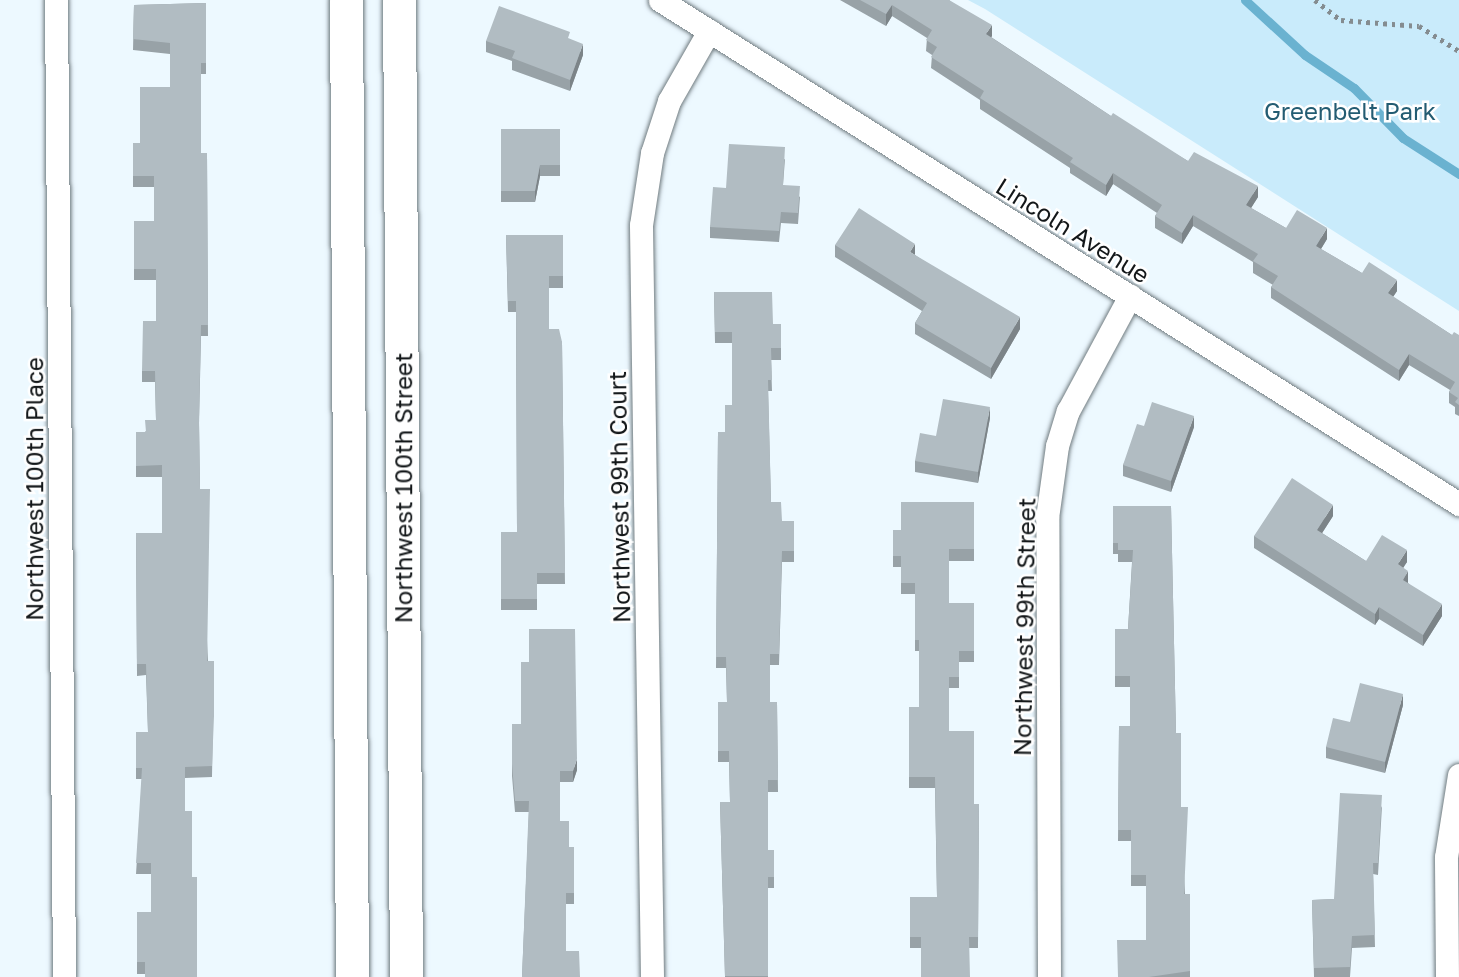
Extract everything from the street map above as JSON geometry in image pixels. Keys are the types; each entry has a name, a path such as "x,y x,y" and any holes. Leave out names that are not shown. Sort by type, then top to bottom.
{"main road":[{"path":"346,0 352,977"},
{"name":"Northwest 100th Street","path":"399,0 406,977"}],"street":[{"name":"Northwest 100th Place","path":"56,0 64,977"},
{"name":"Lincoln Avenue","path":"660,0 1459,504"},
{"name":"Northwest 99th Court","path":"652,977 642,225 652,153 669,101 709,31"},
{"name":"Northwest 99th Street","path":"1049,977 1047,518 1057,446 1068,411 1092,359 1130,296"},
{"path":"1447,977 1446,857 1459,775"}],"path":[{"path":"1315,0 1341,20 1419,26 1459,51"}],"green space":[{"name":"Greenbelt Park","path":"968,0 1459,0 1459,311 985,9"}],"building":[{"path":"860,0 949,0 992,25 986,34 1111,116 1113,113 1188,161 1194,152 1258,186 1246,205 1286,228 1297,210 1327,228 1316,246 1362,273 1369,262 1397,280 1388,293 1452,335 1454,332 1459,335 1459,405 1455,402 1458,398 1449,392 1455,382 1409,354 1399,370 1271,287 1278,276 1253,261 1258,254 1193,215 1182,233 1155,216 1162,205 1113,173 1106,185 1070,162 1073,158 980,98 984,91 931,57 937,47 926,40 932,30 892,5 886,14"},
{"path":"206,3 206,63 201,63 201,153 207,153 208,325 201,325 199,418 200,489 210,489 207,661 214,661 212,766 185,767 185,811 192,811 192,877 197,877 197,977 145,977 145,962 137,962 137,912 151,912 151,863 136,863 142,768 136,768 136,732 148,732 146,664 137,664 136,533 162,533 162,465 136,466 136,432 146,432 145,420 156,420 155,371 142,371 143,321 156,321 156,269 134,269 134,221 154,221 154,176 133,176 133,143 140,143 140,87 170,87 170,43 133,39 134,5"},
{"path":"499,6 570,32 568,38 583,44 570,80 512,58 515,51 486,41"},
{"path":"501,129 560,129 560,165 540,165 535,191 501,191"},
{"path":"729,144 785,147 783,185 800,186 798,213 781,212 779,231 710,227 713,187 726,188"},
{"path":"859,208 915,244 910,252 1020,317 991,368 915,323 927,303 835,245"},
{"path":"506,235 563,235 563,276 549,276 549,329 559,329 562,342 565,573 537,573 537,599 501,599 501,532 517,532 516,301 508,301"},
{"path":"714,292 772,292 773,324 781,324 781,348 771,348 772,380 768,380 771,502 781,502 782,521 794,521 794,551 782,551 779,654 770,654 770,702 777,702 778,780 768,780 768,850 774,850 774,877 768,877 768,976 725,976 720,802 730,802 729,751 718,751 718,702 727,702 726,657 716,657 718,432 725,432 725,405 732,405 732,332 715,332"},
{"path":"943,399 990,407 978,472 915,461 920,433 936,436"},
{"path":"1152,402 1194,416 1171,481 1123,465 1137,424 1144,426"},
{"path":"1292,478 1333,505 1317,530 1366,561 1382,535 1407,550 1398,564 1408,571 1403,580 1442,604 1423,635 1379,607 1375,614 1254,536"},
{"path":"901,502 974,502 974,549 949,549 949,603 974,603 974,651 959,651 959,677 949,677 949,731 974,731 974,804 979,804 978,937 969,937 970,977 921,977 921,937 910,937 910,897 937,897 935,777 909,777 909,707 919,707 919,640 915,640 915,583 901,583 901,556 893,556 893,530 901,530"},
{"path":"1113,506 1171,506 1176,733 1181,733 1181,807 1188,807 1184,894 1190,894 1190,971 1149,977 1118,977 1117,940 1146,940 1146,875 1131,875 1131,830 1118,830 1119,726 1130,726 1130,676 1115,676 1115,629 1128,629 1133,550 1118,550 1118,543 1113,543"},
{"path":"529,629 575,629 577,759 573,771 560,771 560,821 569,821 569,847 574,847 574,893 566,893 566,951 579,951 580,977 522,977 529,801 515,801 512,724 521,724 521,662 529,662"},
{"path":"1360,683 1403,694 1385,762 1326,747 1333,718 1350,722"},
{"path":"1340,793 1382,795 1378,863 1373,863 1375,935 1352,936 1350,967 1314,968 1312,900 1334,899"}],"waterway":[{"path":"1245,0 1305,55 1354,88 1403,138 1459,174"}]}
